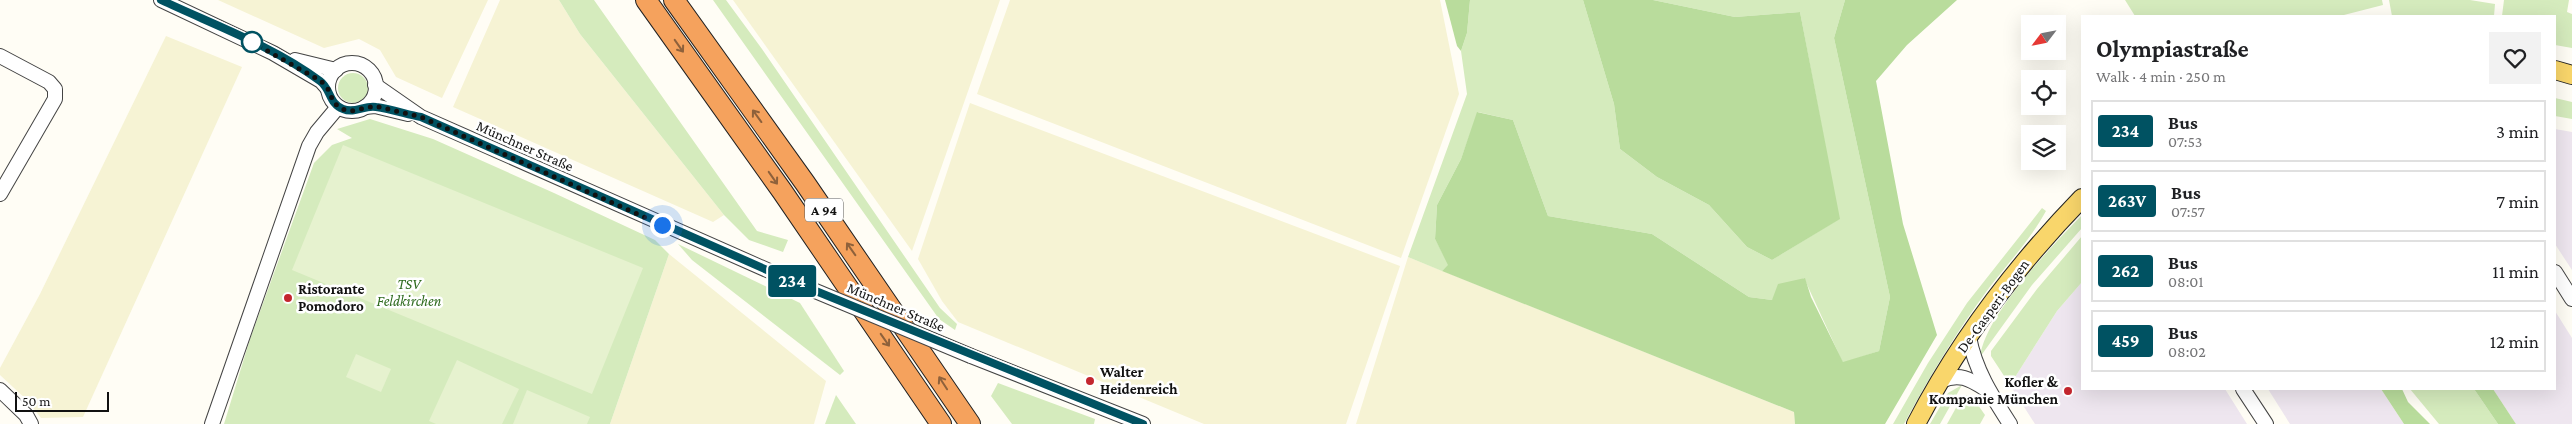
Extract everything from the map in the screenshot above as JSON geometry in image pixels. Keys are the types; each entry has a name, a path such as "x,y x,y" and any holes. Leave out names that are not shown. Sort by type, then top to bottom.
{"highway":[{"name":"A 94","path":"646,0 782,191 941,424"},
{"name":"A 94","path":"674,0 811,191 970,424"}],"main road":[{"path":"2556,70 2572,74"},
{"name":"De-Gasperi-Bogen","path":"1916,424 1968,337 2039,244 2081,199"}],"street":[{"name":"Münchner Straße","path":"161,0 273,53 321,81 338,107 351,111 375,106 421,117 801,285 971,356 1143,424"},
{"name":"Münchner Straße","path":"273,53 336,70 350,64 360,65 369,71 375,85 421,117"},
{"path":"0,56 49,82 55,89 55,98 0,194"},
{"path":"328,89 330,78 336,70"},
{"path":"365,107 373,98 375,85"},
{"path":"212,424 309,146 316,132 338,107"},
{"path":"2556,274 2572,298"},
{"path":"1968,337 1972,352 1988,390 2010,424"},
{"path":"1941,381 1951,376 1962,376 1988,390"},
{"path":"0,390 26,415 31,424"},
{"path":"2244,390 2266,424"}],"shaded area":[{"path":"218,0 488,0 442,98 396,77 380,50 359,39 324,48"},
{"path":"500,0 559,0 580,34 724,215 713,222 453,107"},
{"path":"733,0 1000,0 912,251"},
{"path":"1010,0 1440,0 1459,94 1401,258 977,94"},
{"path":"166,36 242,67 83,417 41,418 27,400 0,375 0,368 40,294"},
{"path":"970,103 1400,266 1346,424 1204,424 958,322 942,301 918,259"},
{"path":"2556,129 2572,132 2572,270 2556,246"},
{"path":"669,254 826,381 814,424 610,424"},
{"path":"1408,257 1794,412 1795,424 1356,424"},
{"path":"2081,283 2081,390 2226,390 2247,424 2035,424 2010,385 2057,311"},
{"path":"2556,313 2572,338 2572,424 2516,424 2494,390 2556,390"},
{"path":"2269,390 2382,390 2404,424 2290,424"}],"green space":[{"path":"559,0 594,0 757,231 788,240 783,252 749,240 724,215 580,34"},
{"path":"713,0 726,0 762,49 940,308 957,324 955,330 939,319"},
{"path":"1445,0 1470,0 1467,33 1461,51 1457,46"},
{"path":"1470,0 1583,0 1614,104 1620,149 1657,177 1709,205 1747,247 1772,260 1839,219 1800,12 1735,17 1653,0 1845,0 1834,38 1890,297 1879,351 1843,363 1804,278 1772,300 1749,297 1652,234 1548,216 1513,120 1478,112 1461,159 1437,205 1435,239 1449,265 1442,271 1408,257 1467,94 1461,51 1467,33"},
{"path":"1583,0 1653,0 1735,17 1800,12 1840,219 1772,260 1747,247 1709,205 1657,177 1620,149 1614,104"},
{"path":"1845,0 1957,0 1907,45 1876,81 1903,224 1937,335 1885,424 1795,424 1794,412 1442,271 1448,265 1435,239 1437,205 1461,159 1477,112 1513,120 1548,216 1652,234 1749,297 1772,300 1778,284 1805,278 1811,297 1843,362 1879,351 1890,297 1834,38"},
{"path":"2125,0 2382,0 2383,5 2344,15 2134,15"},
{"path":"2389,0 2470,0 2495,4 2494,15 2392,15"},
{"path":"2504,0 2569,0 2567,12 2572,14 2572,48 2556,45 2556,15 2502,15"},
{"path":"353,73 364,77 368,88 364,99 353,103 342,99 338,88 342,77"},
{"path":"2556,98 2572,102 2572,119 2556,116"},
{"name":"TSV Feldkirchen","path":"370,119 433,139 554,193 655,240 669,254 610,424 224,424 250,339 314,163 332,145 352,138 337,129"},
{"path":"343,145 643,268 592,394 292,270"},
{"path":"2042,208 2046,211 2040,222 1966,321 1933,372 1904,424 1893,424 1928,363 1967,303"},
{"path":"2081,216 2081,229 2032,285 1980,357 1985,340 1994,321 2022,282"},
{"path":"2081,237 2081,283 2057,311 2010,385 1991,356 1991,351 2037,289"},
{"path":"678,244 800,303 844,371 840,375 692,260"},
{"path":"356,354 391,369 381,392 346,377"},
{"path":"457,360 519,389 502,424 436,424 429,421"},
{"path":"998,383 1095,419 1094,424 1012,424 991,396"},
{"path":"1962,385 1940,424 1930,424 1948,393"},
{"path":"527,390 590,417 587,424 513,424"},
{"path":"2382,390 2402,390 2408,402 2430,424 2404,424"},
{"path":"2411,390 2475,390 2498,424 2439,424"},
{"path":"2475,390 2494,390 2516,424 2498,424"},
{"path":"836,395 856,424 825,424"},
{"path":"1966,395 1973,398 1985,415 1980,424 1947,424 1962,397"}],"bus line":[{"name":"234","path":"161,0 248,40 321,81 328,89 334,103 342,109 356,111 365,107 375,106 421,117 801,285 971,356 1143,424"}],"place":[{"name":"Ristorante Pomodoro","path":"288,298"},
{"name":"Walter Heidenreich","path":"1090,381"},
{"name":"Kofler & Kompanie München","path":"2068,391"}],"route":[{"path":"252,42 248,40 321,81 328,89 334,103 342,109 356,111 365,107 375,106 421,117 662,225"}]}
